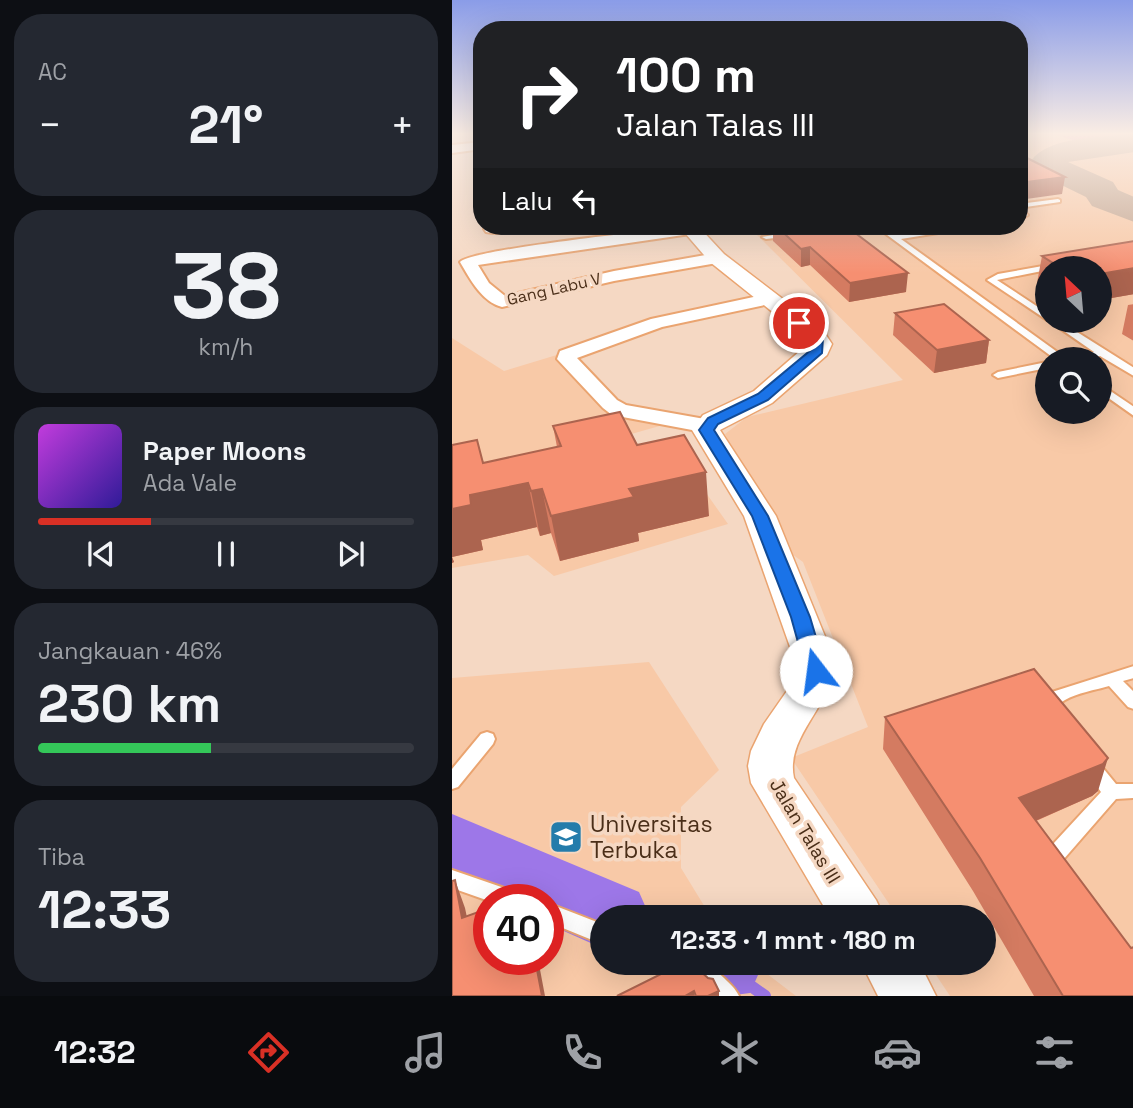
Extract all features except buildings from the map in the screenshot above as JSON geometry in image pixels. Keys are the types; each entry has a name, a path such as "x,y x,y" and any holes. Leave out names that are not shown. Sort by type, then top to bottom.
{"street":[{"name":"Gang Labu V","path":"642,235 468,262 483,286 503,302 614,276 717,258"},
{"path":"696,235 717,258 814,334 820,347 763,397 708,426 620,410 610,404 567,359 567,355 657,323 768,299"},
{"name":"Jalan Talas III","path":"708,426 706,430 760,516 815,661 816,671 808,692 775,743 769,760 769,773 850,905"},
{"path":"895,975 909,996"}],"lane":[{"path":"1028,205 1058,201"},
{"path":"766,237 785,235"},
{"path":"891,235 1045,347"},
{"path":"894,238 913,235"},
{"path":"1035,270 992,278 993,282 1035,309"},
{"path":"1072,333 1093,347"},
{"path":"1112,359 1133,373"},
{"path":"998,375 1035,367"},
{"path":"1112,396 1133,413"},
{"path":"1055,720 1048,708 1058,696 1133,672"},
{"path":"1112,679 1133,703"},
{"path":"452,782 487,739"},
{"path":"1080,751 1112,792"},
{"path":"1049,862 1112,792 1133,791"},
{"path":"452,879 473,886"},
{"path":"564,919 590,929"},
{"path":"705,975 728,996"}],"shaded area":[{"path":"1028,179 1133,179 1133,996 950,996 936,975 996,975 996,905 890,905 791,758 868,727 803,562 778,544 725,434 747,417 903,380 757,235 1028,235"},
{"path":"452,338 504,371 560,354 608,406 681,420 617,438 631,459 675,449 728,524 554,576 528,555 452,568"},
{"name":"Universitas Terbuka","path":"649,662 719,770 681,807 681,868 704,905 590,905 590,975 769,975 796,996 452,996 452,678"}],"waterway":[{"path":"452,845 590,907"},
{"path":"736,975 765,996"}],"taxiway":[{"path":"1077,179 1100,190 1105,198 1134,211"}],"place":[{"name":"Universitas Terbuka","path":"566,837"}],"route":[{"path":"799,323 814,334 820,344 818,350 763,397 713,421 706,430 760,516 801,617 816,671"}]}
